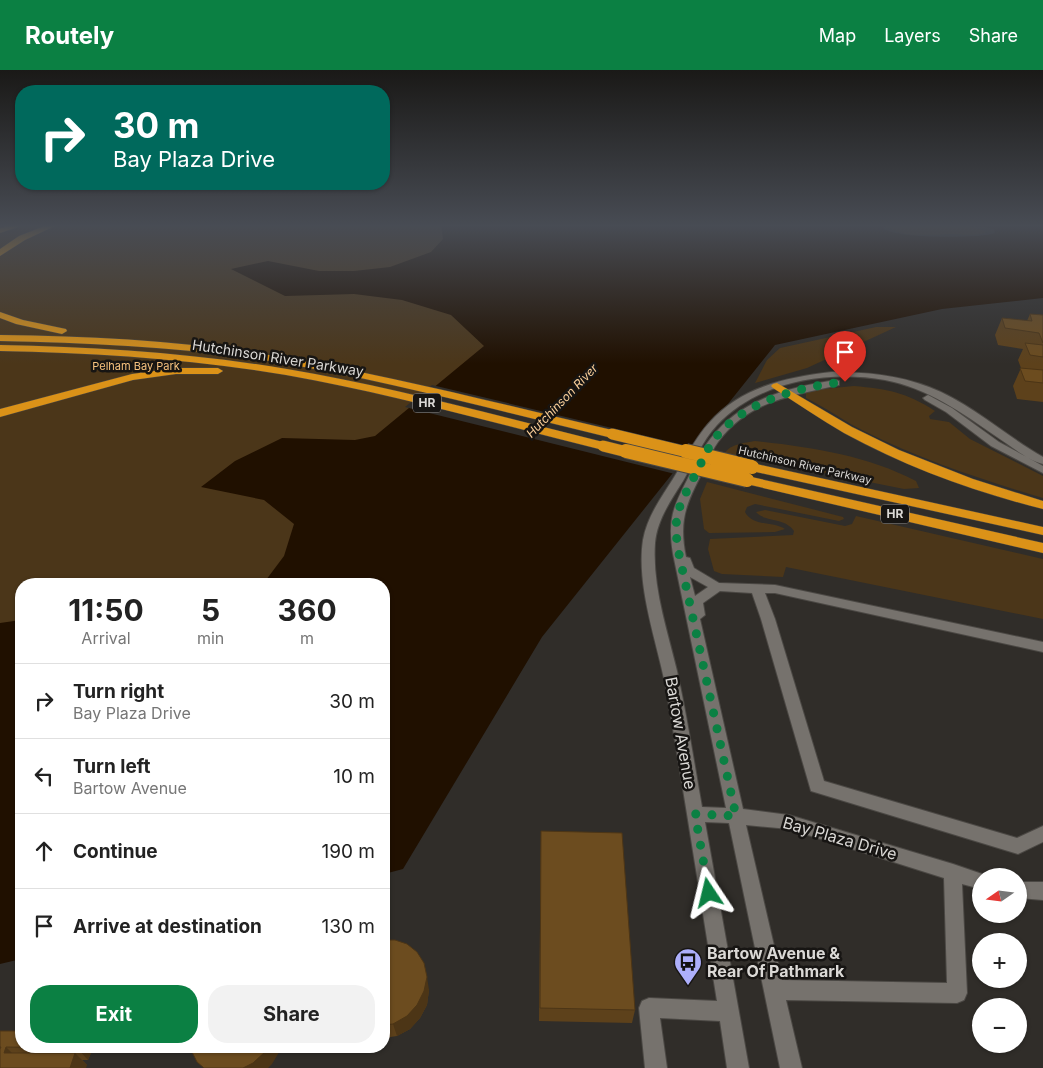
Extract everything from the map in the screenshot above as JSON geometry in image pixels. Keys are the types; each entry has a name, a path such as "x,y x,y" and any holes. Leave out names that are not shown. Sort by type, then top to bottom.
{"highway":[{"path":"0,315 44,328 122,342"},
{"name":"Hutchinson River Parkway","path":"0,338 122,342 248,355 337,370 1043,548"},
{"name":"Hutchinson River Parkway","path":"0,348 135,354 287,372 749,474 1043,531"},
{"path":"0,412 116,380 158,373 197,371 287,372"},
{"path":"782,389 848,430 908,458 978,485 1043,505"}],"street":[{"path":"790,1068 676,538 678,508 693,466 724,429 782,389 815,377 843,375 871,376 910,383 950,399 1006,440 1043,461"},
{"path":"782,389 845,382 871,383 907,390 942,405 995,444 1043,470"},
{"name":"Bartow Avenue","path":"693,466 654,523 649,541 649,556 657,614 670,669 738,1068"},
{"path":"678,508 683,550 688,570 717,587 775,589 1043,647"},
{"path":"709,693 712,682 696,601 717,587"},
{"path":"756,587 768,619 817,786 1018,846 1043,834"},
{"name":"Bay Plaza Drive","path":"695,814 789,822 972,878"},
{"path":"774,990 958,993 953,872"},
{"path":"1028,890 1043,891"},
{"path":"656,1068 649,1008 729,1011"}],"green space":[{"name":"Pelham Bay Park","path":"0,272 628,272 310,578 15,578 15,722 0,727"},
{"path":"876,327 896,327 807,368 755,383 767,360 780,348"},
{"path":"854,386 896,392 925,405 935,411 929,416 930,419 949,422 970,439 1043,476 1043,498 975,477 909,452 858,428 806,398 806,393 813,390"},
{"path":"755,441 817,449 858,458 916,481 919,488 904,489 725,453 734,446"},
{"path":"707,482 843,517 844,519 839,521 755,504 747,507 745,512 749,517 758,522 785,529 775,532 709,533 704,529 700,499"},
{"path":"765,510 845,526 852,524 856,516 1043,559 1043,619 786,567 783,577 722,574 714,571 708,549 710,539 793,535 794,531 786,524 765,518 756,512"}],"water":[{"name":"Hutchinson River","path":"236,272 1043,272 1043,298 942,309 775,345 542,637 403,869 390,872 390,578 268,578 284,556 294,524 264,500 201,487 235,461 282,438 355,440 375,436 484,346 451,315 402,300 354,294 285,296"},
{"path":"15,621 15,960 0,964 0,623"}],"pier":[{"path":"432,385 696,448 675,474 405,407"}],"building":[{"path":"1030,314 1043,315 1043,343 1039,333 1005,328 1002,318 1032,321"},
{"path":"1025,343 1043,345 1043,357 1030,355"},
{"path":"1020,368 1043,370 1043,383 1025,381"},
{"path":"541,831 622,833 635,1010 540,1008"},
{"path":"390,940 407,944 417,952 424,963 427,977 424,991 417,1005 407,1016 390,1024"},
{"path":"0,1031 15,1031 15,1047 6,1047 4,1053 75,1053 70,1068 0,1068"},
{"path":"192,1053 264,1053 253,1063 243,1068 204,1068 197,1062"}],"place":[{"name":"Bartow Avenue & Rear Of Pathmark","path":"688,986"}],"route":[{"path":"709,893 695,814 736,816 679,554 675,529 676,515 710,446 724,429 750,409 775,396 804,388 845,382"}]}
